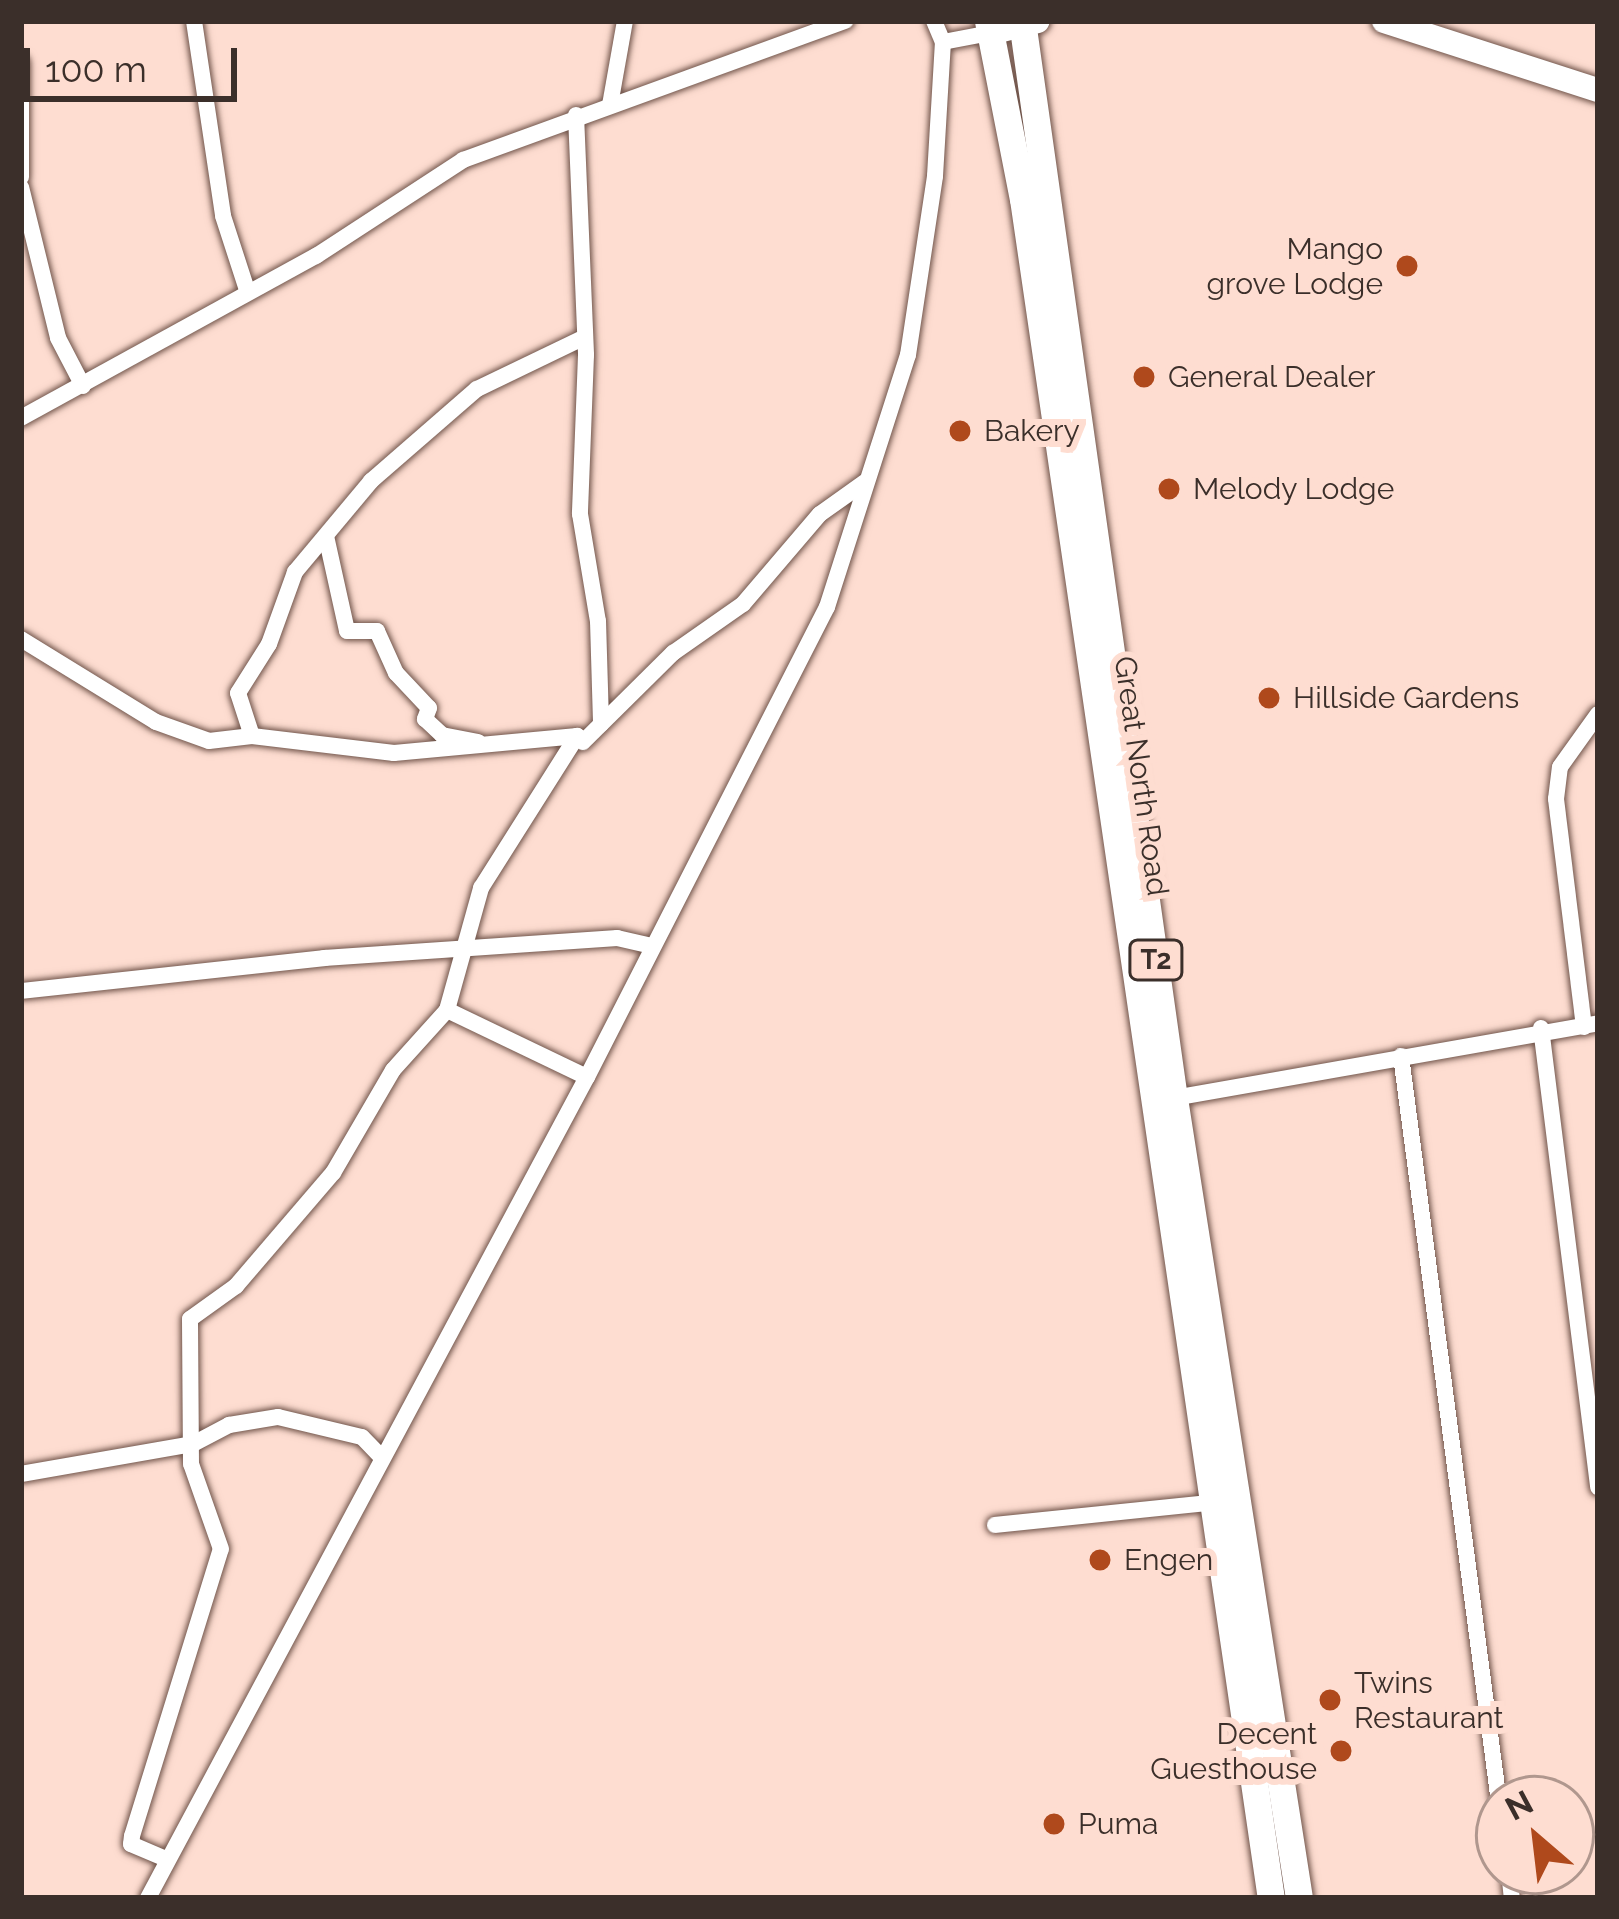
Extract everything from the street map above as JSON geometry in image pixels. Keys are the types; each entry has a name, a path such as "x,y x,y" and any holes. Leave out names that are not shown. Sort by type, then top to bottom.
{"highway":[{"name":"Great North Road","path":"1028,23 1174,1098 1299,1898"},
{"name":"Great North Road","path":"989,27 1023,199 1271,1898"}],"main road":[{"path":"1384,21 1598,90"},
{"path":"989,27 1028,23"}],"street":[{"path":"194,21 223,216 247,290"},
{"path":"610,106 625,21"},
{"path":"22,417 316,256 463,160 576,115 845,21"},
{"path":"148,1898 587,1077 827,607 908,355 935,176 943,42 934,21"},
{"path":"943,42 989,27"},
{"path":"21,63 21,177"},
{"path":"576,115 580,514 598,621 601,724"},
{"path":"21,187 58,338 83,386"},
{"path":"252,736 238,693 268,644 295,572 428,426 477,389 581,339"},
{"path":"577,736 583,742 673,653 743,604 820,514 865,482"},
{"path":"326,536 347,631 377,632 442,735 491,745"},
{"path":"21,639 190,737 252,736 394,753 577,736"},
{"path":"1174,1098 1541,1028 1591,1025 1556,799 1560,767 1598,714"},
{"path":"166,1859 131,1844 221,1550 194,1480 190,1319 236,1286 333,1173 394,1070 447,1010 486,875 577,736"},
{"path":"21,992 324,958 464,953 617,938 653,946"},
{"path":"447,1010 587,1077"},
{"path":"1541,1028 1598,1487"},
{"path":"1401,1056 1495,1775"},
{"path":"21,1474 193,1444 229,1424 278,1417 362,1437 382,1458"},
{"path":"995,1525 1216,1502"}],"place":[{"name":"Mango grove Lodge","path":"1407,266"},
{"name":"General Dealer","path":"1144,377"},
{"name":"Bakery","path":"960,431"},
{"name":"Melody Lodge","path":"1169,489"},
{"name":"Hillside Gardens","path":"1269,698"},
{"name":"Engen","path":"1100,1560"},
{"name":"Twins Restaurant","path":"1330,1700"},
{"name":"Decent Guesthouse","path":"1341,1751"},
{"name":"Puma","path":"1054,1824"}]}
